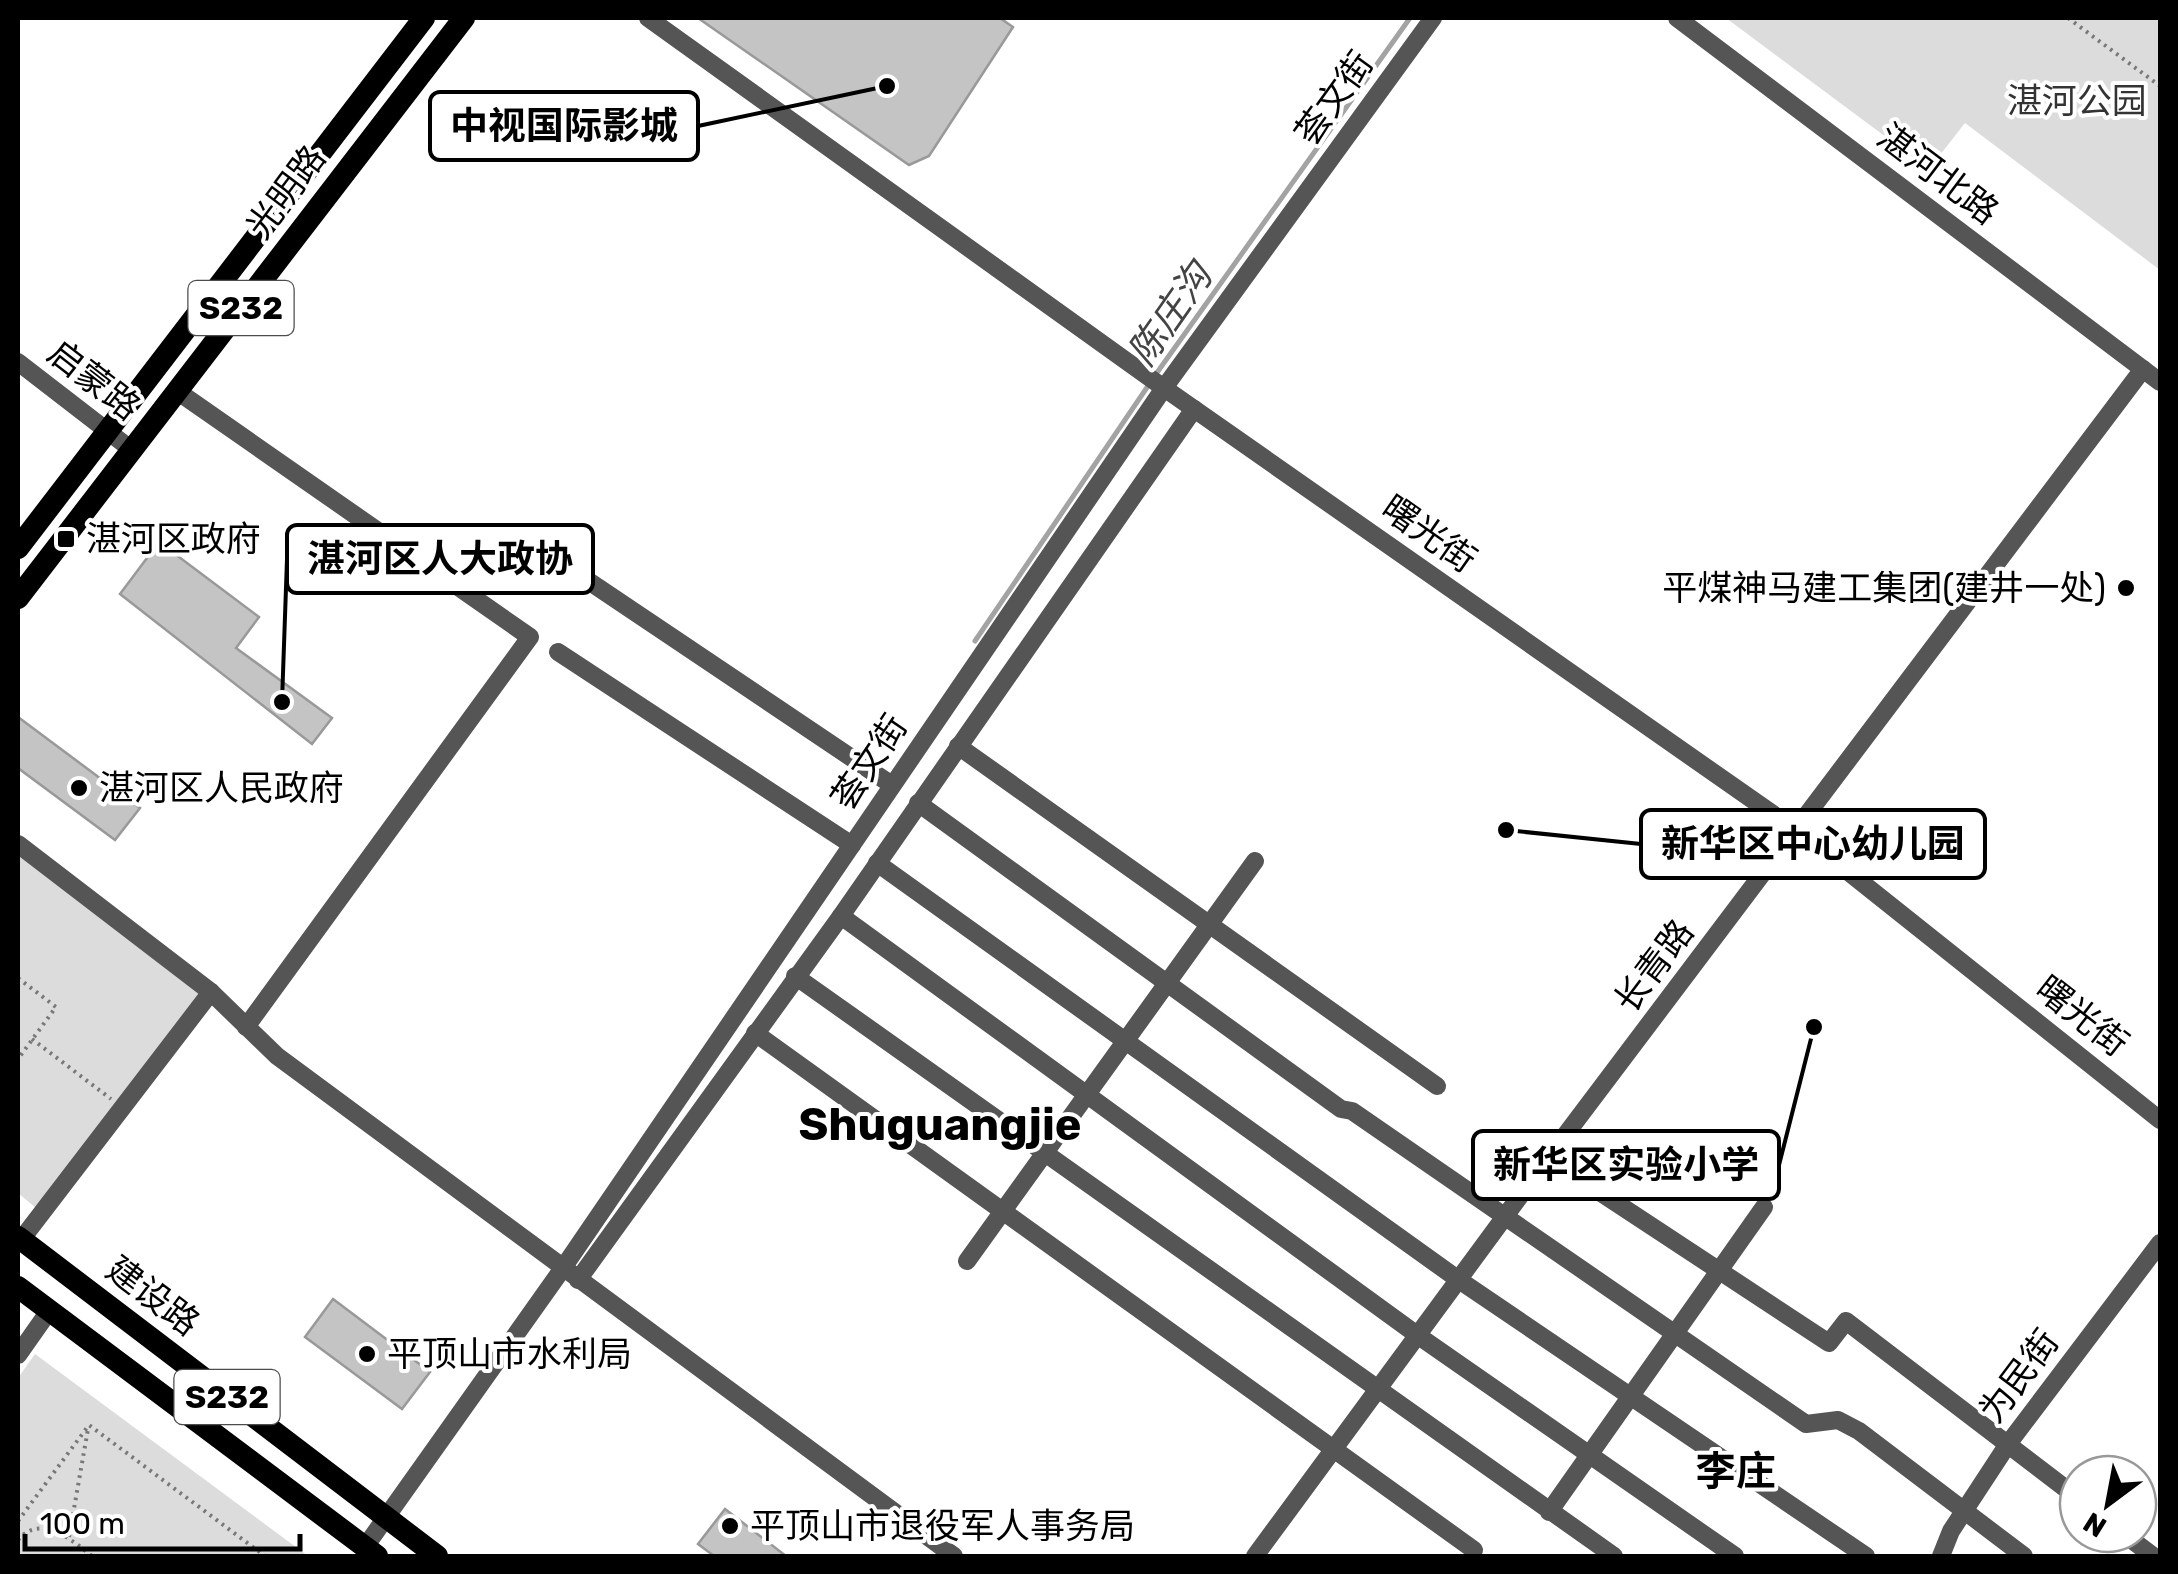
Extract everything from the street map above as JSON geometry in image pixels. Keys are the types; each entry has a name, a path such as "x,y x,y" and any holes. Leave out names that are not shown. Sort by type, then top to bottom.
{"main road":[{"name":"光明路","path":"18,548 424,18"},
{"name":"光明路","path":"18,598 464,18"},
{"name":"建设路","path":"19,1238 438,1556"},
{"name":"S232","path":"18,1288 371,1552"}],"street":[{"name":"曙光街","path":"648,18 1154,381 1797,831 2160,1120"},
{"name":"荟文街","path":"371,1552 386,1517 570,1274 1154,381 1433,18"},
{"name":"湛河北路","path":"1677,18 2160,382"},
{"name":"启蒙路","path":"18,362 132,450"},
{"name":"长青路","path":"1255,1556 1420,1338 1548,1158 2144,369"},
{"path":"177,391 530,637 246,1026"},
{"path":"570,1274 841,916 1194,409"},
{"path":"587,580 892,785"},
{"path":"558,652 852,845"},
{"path":"958,746 1437,1086"},
{"path":"918,804 1341,1109 1352,1111 1503,1219 1806,1424 1838,1420 1859,1432 2024,1556"},
{"path":"18,844 211,992 276,1056 954,1556"},
{"path":"967,1261 1255,861"},
{"path":"877,862 1458,1280 1866,1556"},
{"path":"841,916 1420,1338 1735,1556"},
{"path":"796,976 1378,1393 1614,1556"},
{"path":"19,1238 211,992"},
{"path":"756,1033 1474,1550"},
{"path":"1548,1158 1829,1343 1846,1320 2058,1483"},
{"path":"1549,1512 1764,1207"},
{"name":"为民街","path":"1942,1556 1951,1531 2008,1444 2160,1242"},
{"path":"18,1355 49,1312"}],"path":[{"path":"2068,18 2160,86"},
{"path":"18,978 56,1008 18,1059"},
{"path":"32,1039 122,1108"},
{"path":"18,1521 89,1425"},
{"path":"69,1537 89,1425"},
{"path":"89,1425 264,1556"},
{"path":"18,1540 24,1532 40,1528 69,1537 92,1556"}],"green space":[{"name":"湛河公园","path":"1726,18 2160,18 2160,270 1965,123 1929,169"},
{"path":"18,850 202,992 36,1208 18,1193"},
{"path":"35,1354 308,1556 18,1556 18,1378"}],"building":[{"path":"698,18 1000,18 1013,27 929,156 909,165"},
{"path":"159,542 259,617 236,648 332,718 312,744 120,594"},
{"name":"湛河区人民政府","path":"18,717 140,808 115,840 18,768"},
{"name":"平顶山市水利局","path":"333,1299 430,1372 402,1409 305,1337"},
{"name":"平顶山市退役军人事务局","path":"725,1509 786,1556 714,1556 698,1544"}],"waterway":[{"name":"陈庄沟","path":"1156,374 1410,18"},
{"name":"陈庄沟","path":"975,641 1150,383"}],"place":[{"name":"中视国际影城","path":"887,86"},
{"name":"湛河区政府","path":"66,539"},
{"name":"平煤神马建工集团(建井一处)","path":"2126,588"},
{"name":"湛河区人大政协","path":"282,702"},
{"name":"湛河区人民政府","path":"79,788"},
{"name":"新华区中心幼儿园","path":"1506,830"},
{"name":"新华区实验小学","path":"1814,1027"},
{"name":"平顶山市水利局","path":"367,1354"},
{"name":"平顶山市退役军人事务局","path":"730,1526"}],"district":[{"name":"Shuguangjie","path":"940,1124"},
{"name":"李庄","path":"1736,1471"}]}
